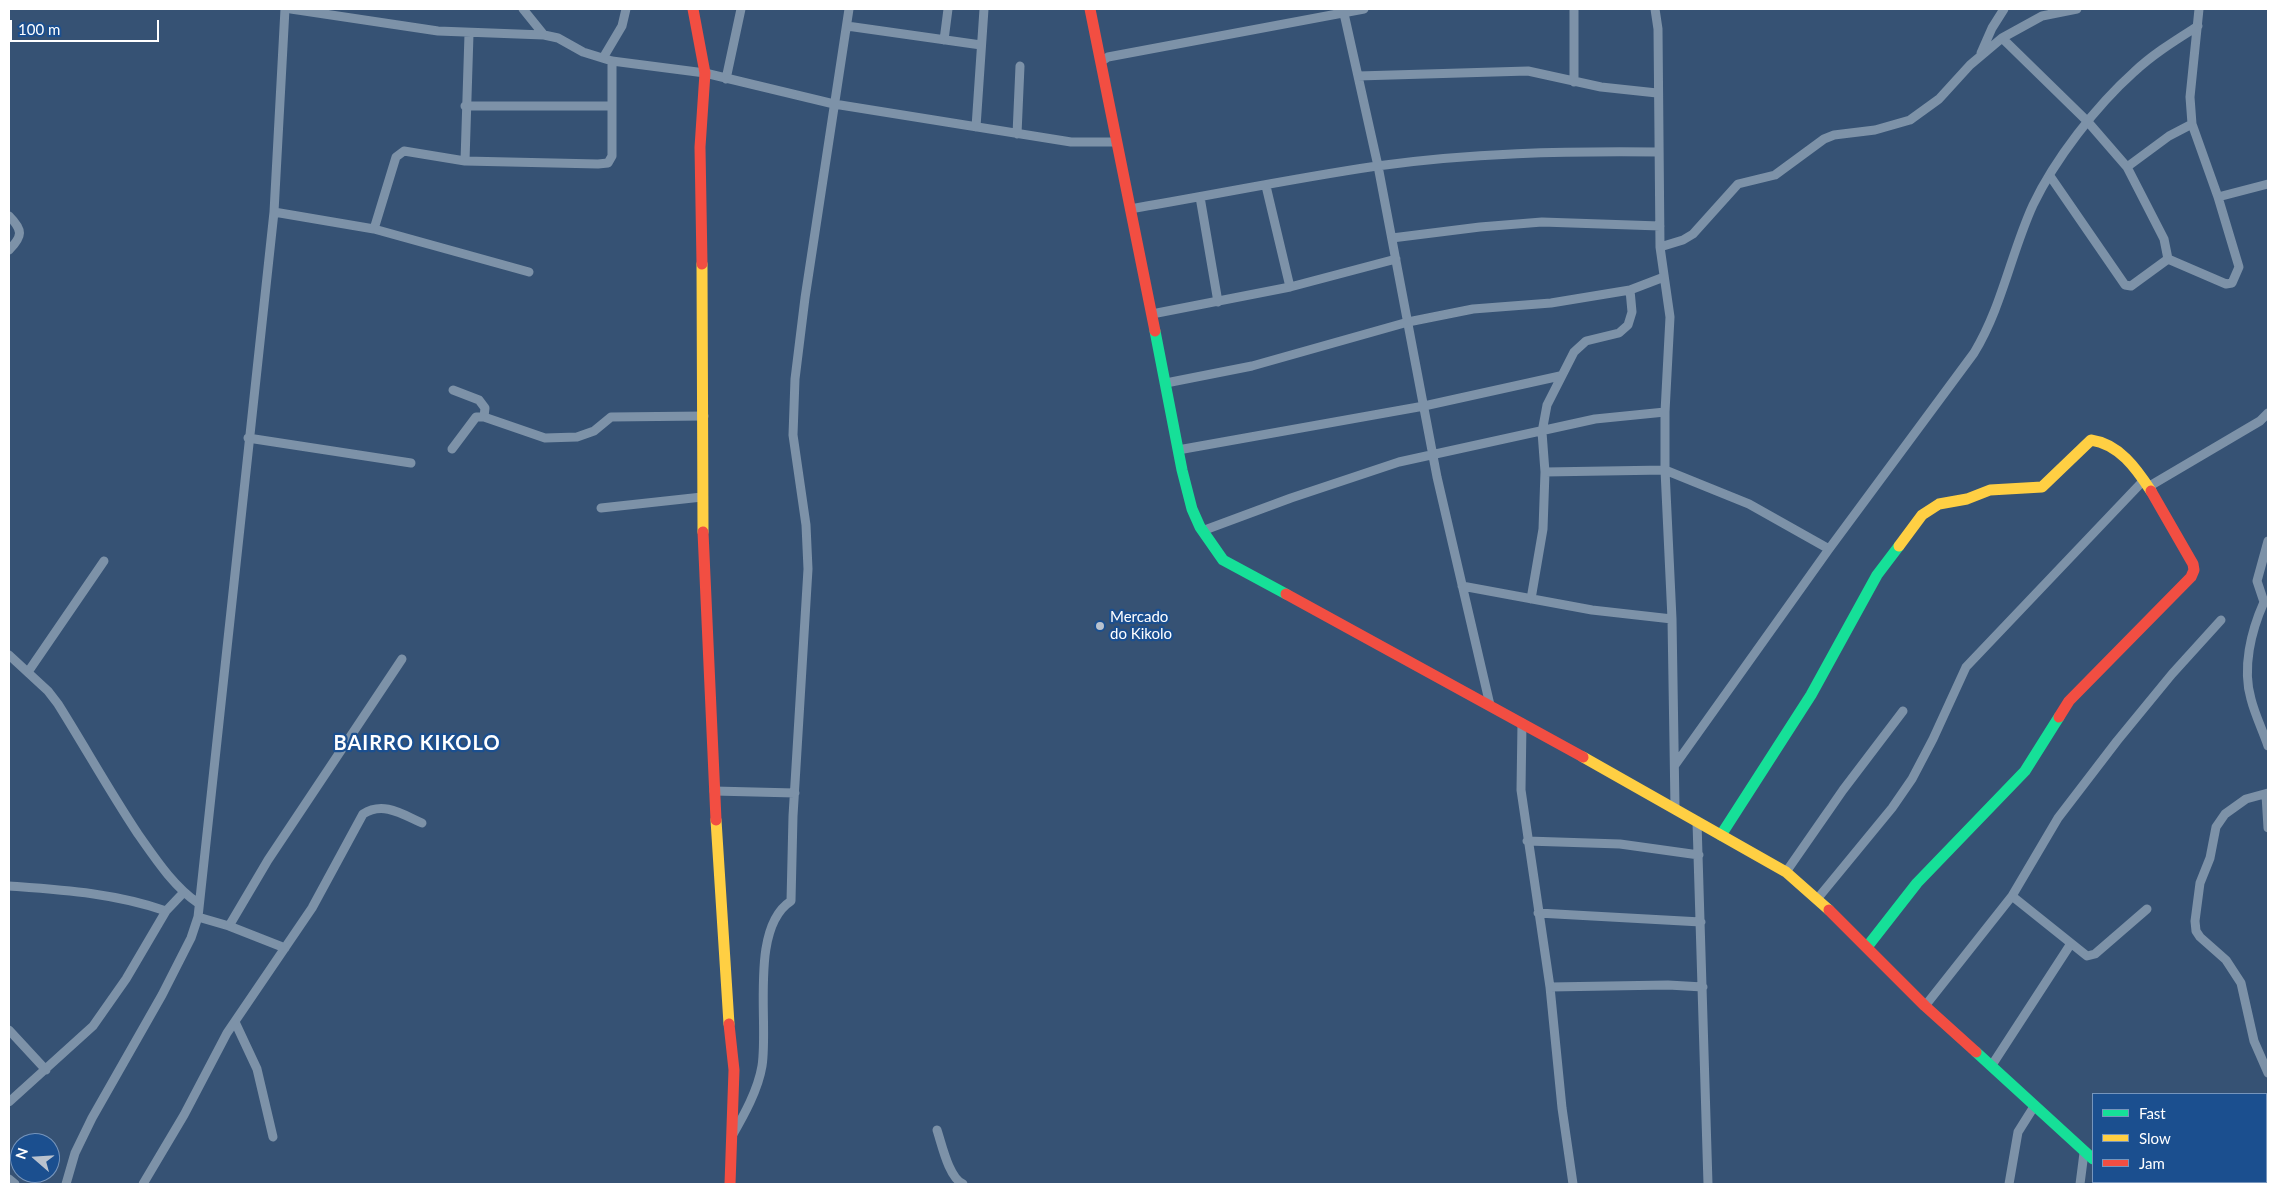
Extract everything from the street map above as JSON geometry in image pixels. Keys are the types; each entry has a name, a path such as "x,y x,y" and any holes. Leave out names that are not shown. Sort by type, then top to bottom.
{"street":[{"path":"66,1184 76,1153 92,1118 162,995 191,938 198,917 248,438 274,212 285,9"},
{"path":"290,9 469,34 544,35 558,38 583,52 612,61 705,73 834,104 1071,142 1114,142"},
{"path":"523,9 544,35"},
{"path":"603,58 622,26 626,9"},
{"path":"693,9 705,73 700,147 704,416 702,497 714,791 724,972 734,1070 730,1184"},
{"path":"726,79 741,9"},
{"path":"732,1136 748,1105 762,1065 763,976 772,926 782,907 791,901 795,793 808,569 806,525 792,435 796,378 849,9"},
{"path":"944,40 948,9"},
{"path":"976,127 984,9"},
{"path":"1090,9 1102,62 1101,68 1114,142 1152,314 1178,450 1190,502 1210,547 1223,560 1675,807 1697,822 1786,872 1818,898 1925,1006 2035,1104 2089,1156 2080,1184"},
{"path":"1102,62 1108,57 1344,10 1364,9"},
{"path":"1574,9 1574,82"},
{"path":"1655,9 1658,30 1657,93 1660,247 1670,317 1665,412 1672,619 1675,807"},
{"path":"1980,56 1992,28 2004,9"},
{"path":"1660,247 1683,240 1693,234 1738,184 1775,175 1824,139 1845,132 1890,127 1910,120 1939,99 1980,56 2002,38 2042,16 2077,9"},
{"path":"2168,259 2226,284 2235,279 2239,267 2218,198 2192,124 2190,97 2199,9"},
{"path":"1344,10 1378,166 1433,456 1490,705"},
{"path":"847,26 981,45"},
{"path":"1675,765 1829,549 1982,340 2033,205 2050,176 2088,122 2134,71 2159,51 2198,26"},
{"path":"465,161 465,106 469,34"},
{"path":"2002,38 2088,122 2127,167 2164,239 2168,259"},
{"path":"374,229 396,156 404,150 465,161 598,164 608,162 612,156 610,106 612,61"},
{"path":"1017,134 1020,66"},
{"path":"1358,76 1516,70 1540,73 1574,82 1657,93"},
{"path":"465,106 610,106"},
{"path":"2127,167 2169,136 2192,124"},
{"path":"1130,209 1378,166 1467,157 1578,151 1658,152"},
{"path":"2050,176 2125,285 2131,286 2168,259"},
{"path":"2218,198 2268,184"},
{"path":"1266,186 1290,287"},
{"path":"1200,197 1218,302"},
{"path":"274,212 374,229 529,272"},
{"path":"9,216 20,229 20,235 9,250"},
{"path":"1392,238 1532,223 1660,226"},
{"path":"1152,314 1290,287 1396,259"},
{"path":"1166,383 1252,366 1408,322 1473,309 1551,303 1630,290 1664,277"},
{"path":"1531,599 1542,544 1545,472 1542,432 1546,405 1574,352 1586,342 1619,333 1628,326 1632,312 1630,290"},
{"path":"1178,450 1424,406 1560,376"},
{"path":"454,390 479,400 485,408 484,417"},
{"path":"1202,531 1353,476 1399,462 1595,419 1665,412"},
{"path":"1818,898 1892,808 1912,779 1966,667 2146,484 2260,421 2268,413"},
{"path":"452,448 476,417 484,417 545,438 577,437 594,432 611,417 704,416"},
{"path":"248,438 411,463"},
{"path":"1721,835 1812,695 1877,575 1922,515 1938,504 1967,499 1990,490 2042,487 2091,440 2098,438 2117,448 2146,484 2193,564 2194,570 2191,576 2069,701 2025,771 1917,883 1867,947"},
{"path":"1545,472 1666,470 1749,504 1829,549"},
{"path":"600,508 702,497"},
{"path":"2268,541 2257,581 2264,602 2255,622 2248,666 2251,699 2268,746"},
{"path":"28,672 104,561"},
{"path":"1462,586 1592,610 1672,619"},
{"path":"1925,1006 2012,896 2065,809 2128,727 2221,620"},
{"path":"9,655 48,690 125,814 158,862 184,892 198,903"},
{"path":"229,926 268,860 402,659"},
{"path":"1786,872 1848,784 1903,711"},
{"path":"1522,723 1521,790 1550,987 1562,1108 1573,1184"},
{"path":"714,791 795,793"},
{"path":"2268,828 2267,794 2246,799 2225,814 2216,827 2210,858 2200,883 2195,921 2196,931 2200,937 2226,960 2241,983 2251,1031 2264,1053 2268,1073"},
{"path":"143,1184 235,1022 312,908 363,814 373,808 382,807 397,811 422,823"},
{"path":"1697,822 1708,1184"},
{"path":"1527,841 1620,844 1699,855"},
{"path":"9,886 88,892 128,899 166,911"},
{"path":"9,1102 93,1026 126,979 166,911 184,892"},
{"path":"2012,896 2070,945 2087,956 2095,954 2146,910"},
{"path":"1538,913 1701,922"},
{"path":"198,917 229,926 285,948"},
{"path":"1992,1065 2070,945"},
{"path":"1550,987 1668,985 1703,987"},
{"path":"235,1022 257,1068 273,1137"},
{"path":"9,1030 46,1070"},
{"path":"2009,1184 2018,1132 2035,1104"},
{"path":"937,1130 952,1172 956,1180 963,1184"},
{"path":"9,1179 15,1184"}],"traffic: fast":[{"path":"1155,331 1182,470 1192,509 1200,527 1223,560 1286,594"},
{"path":"1721,835 1811,695 1877,575 1899,546"},
{"path":"1867,947 1917,883 2025,771 2059,717"},
{"path":"1976,1052 2092,1158"}],"traffic: slow":[{"path":"702,264 703,532"},
{"path":"1899,546 1922,515 1939,504 1967,499 1990,490 2042,487 2091,440 2110,446 2126,458 2151,491"},
{"path":"1583,757 1786,872 1829,910"},
{"path":"716,820 729,1024"}],"traffic: jam":[{"path":"693,9 705,73 700,147 702,264"},
{"path":"1090,9 1155,331"},
{"path":"2059,717 2069,701 2191,577 2194,570 2193,564 2151,491"},
{"path":"703,532 716,820"},
{"path":"1286,594 1583,757"},
{"path":"1829,910 1925,1006 1976,1052"},
{"path":"729,1024 734,1070 730,1184"}],"place":[{"name":"Mercado do Kikolo","path":"1100,626"}],"district":[{"name":"BAIRRO KIKOLO","path":"417,744"}]}
